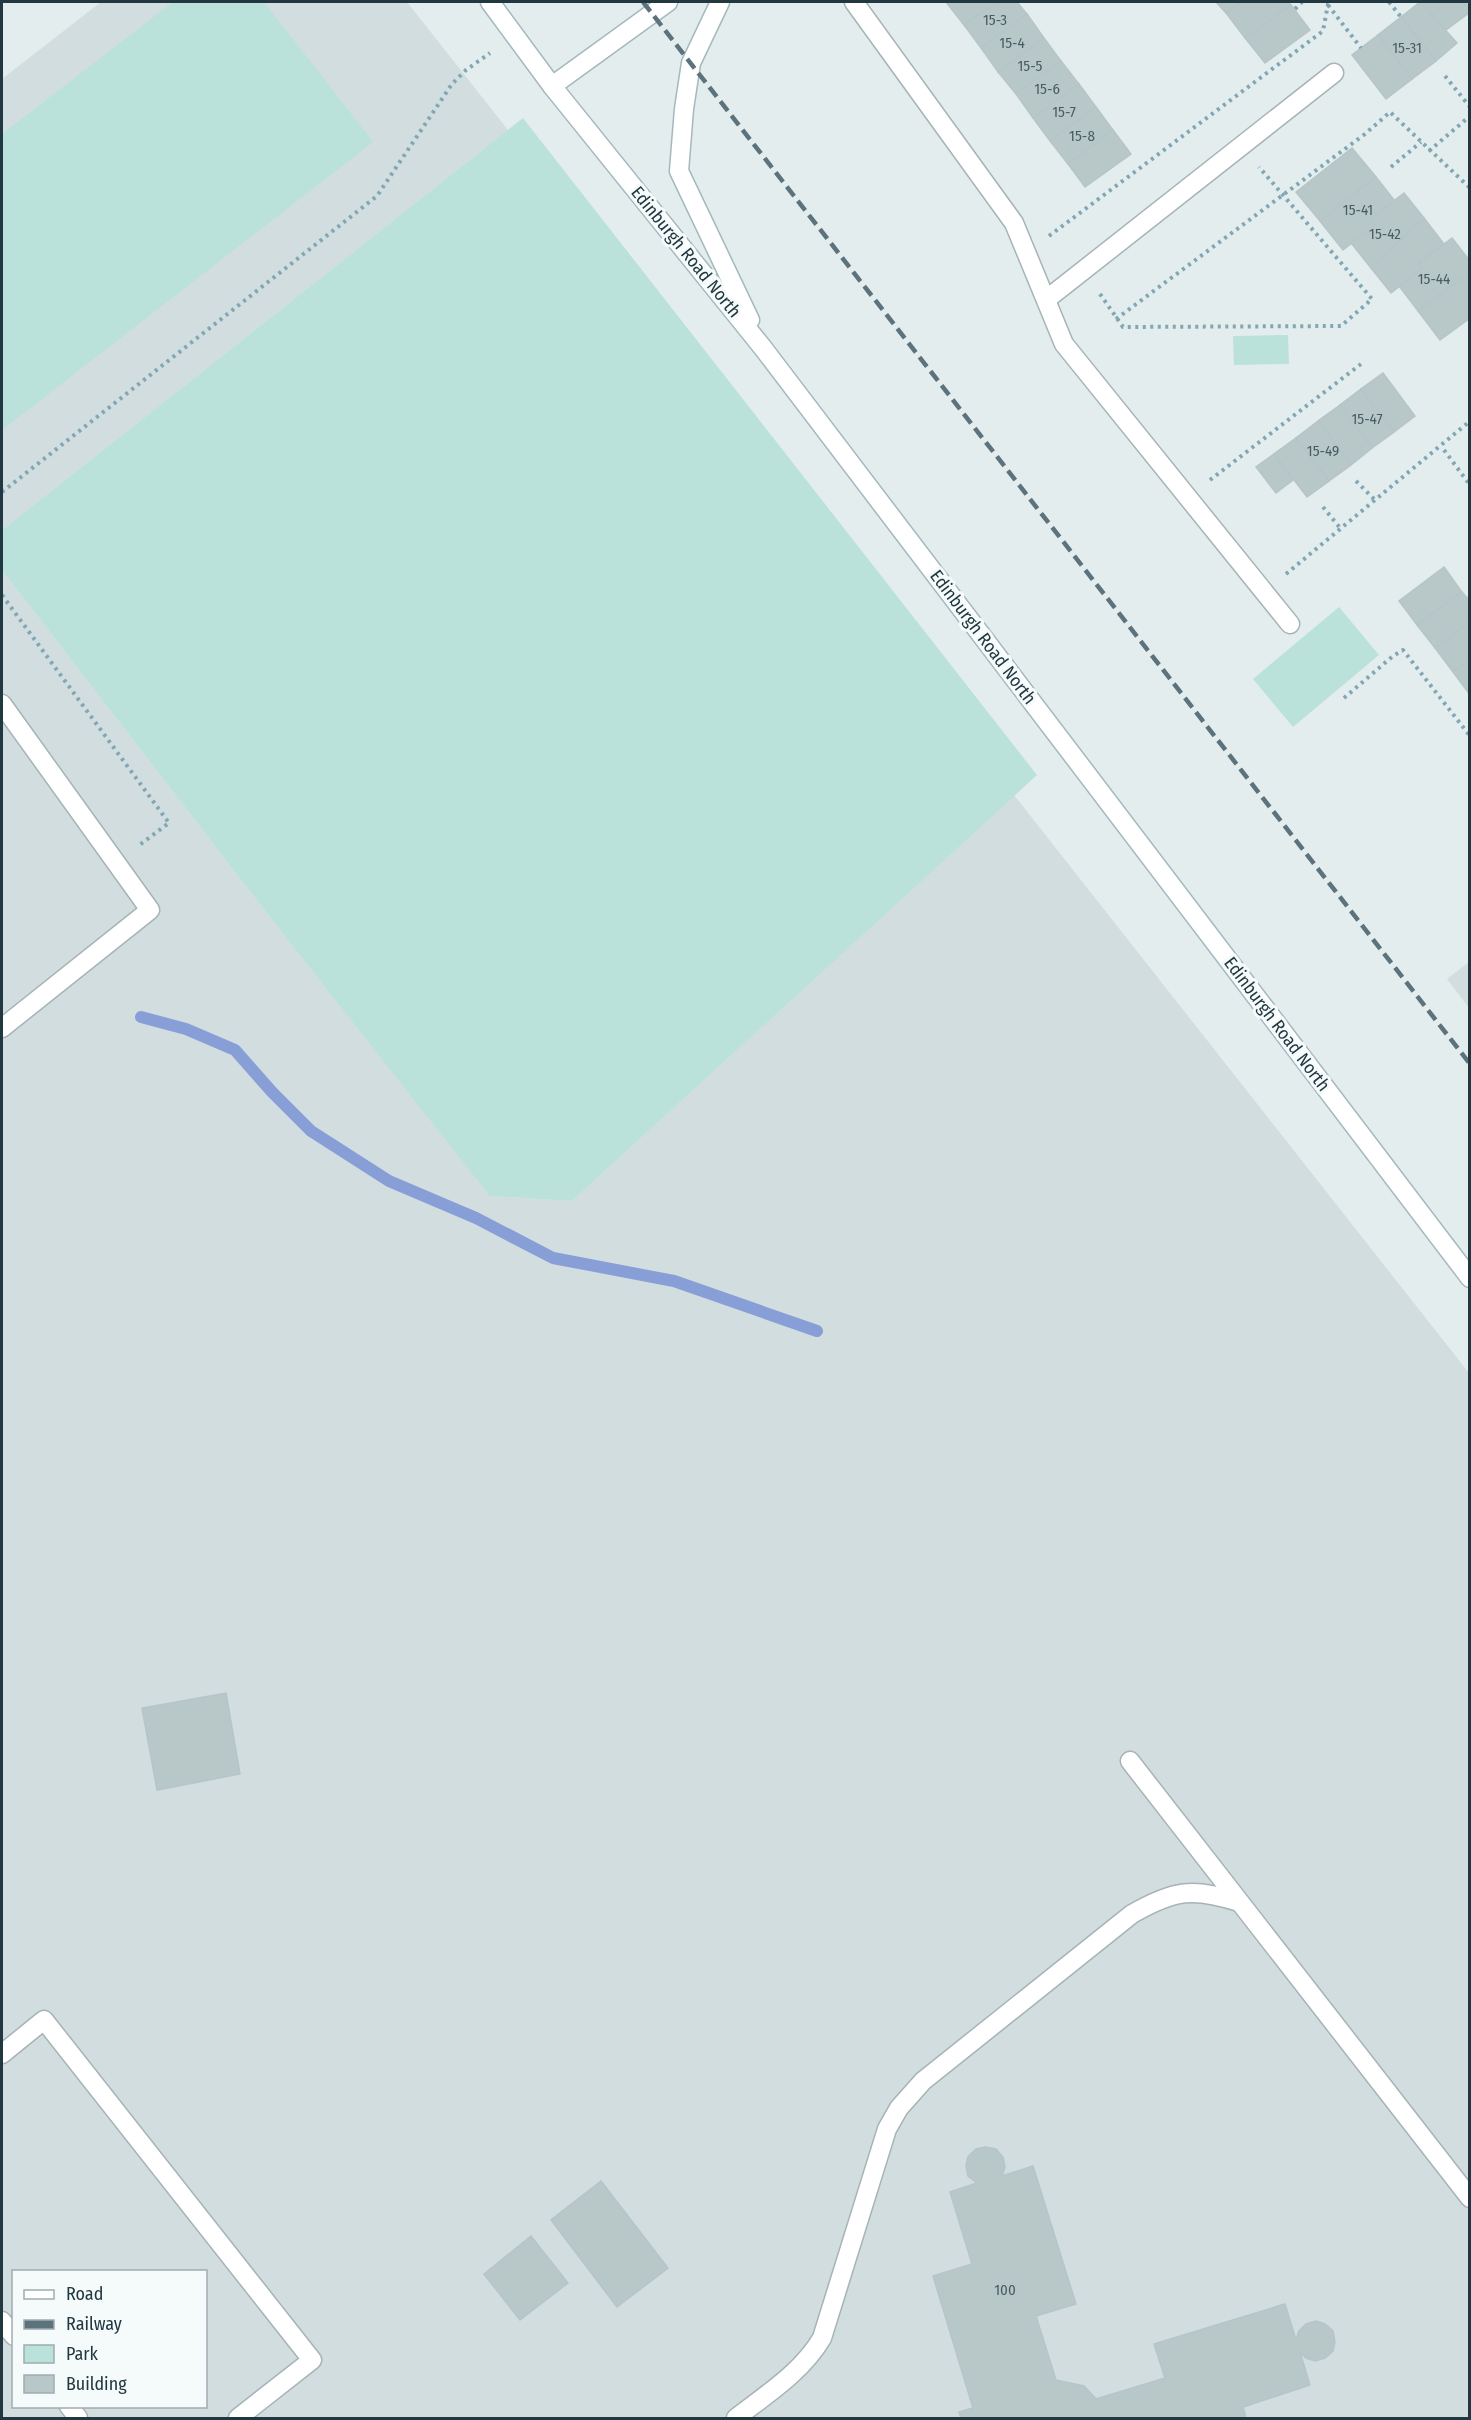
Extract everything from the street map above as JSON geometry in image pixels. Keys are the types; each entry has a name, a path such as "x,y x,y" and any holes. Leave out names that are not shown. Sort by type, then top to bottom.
{"main road":[{"name":"Edinburgh Road North","path":"490,2 552,86 764,348 1470,1278"},
{"path":"552,86 668,2"},
{"path":"720,2 691,63 684,109 679,171 764,348"},
{"path":"854,2 1014,224 1064,344 1290,624"},
{"path":"1047,299 1334,73"},
{"path":"2,704 150,910 2,1028"},
{"path":"1130,1761 1470,2198"},
{"path":"736,2418 801,2367 812,2356 822,2338 887,2129 899,2108 923,2081 1132,1914 1155,1901 1182,1893 1211,1893 1239,1902"},
{"path":"2,2054 44,2020 312,2361 242,2417"},
{"path":"2,2321 12,2334"}],"path":[{"path":"1295,9 1302,2"},
{"path":"1027,253 1323,31 1329,2"},
{"path":"1329,2 1361,48"},
{"path":"1389,2 1401,17"},
{"path":"2,492 377,196 452,84 466,70 515,35"},
{"path":"1445,76 1470,107"},
{"path":"1116,320 1390,112 1470,188"},
{"path":"1430,150 1470,116"},
{"path":"1390,167 1421,142"},
{"path":"1084,269 1116,320 1123,327 1341,326 1372,299 1241,146"},
{"path":"1188,497 1362,364"},
{"path":"1264,592 1470,421"},
{"path":"1444,450 1470,485"},
{"path":"1356,481 1375,500"},
{"path":"1323,507 1341,529"},
{"path":"2,595 169,823 116,862"},
{"path":"1344,698 1402,650 1470,736"}],"shaded area":[{"path":"101,2 407,2 508,130 2,530 2,79"},
{"path":"2,570 269,916 491,1196 572,1201 1014,795 1469,1373 1469,2418 2,2418"},
{"path":"1469,962 1469,1008 1447,979"}],"green space":[{"path":"173,2 264,2 373,142 2,430 2,134"},
{"path":"523,118 1037,775 572,1201 490,1196 269,916 2,570 2,530"},
{"path":"1288,335 1289,364 1234,365 1233,336"},
{"path":"1339,607 1379,655 1293,727 1253,679"}],"building":[{"path":"946,2 996,2 964,25"},
{"path":"996,2 1017,2 1027,14 981,48 964,25"},
{"path":"1216,2 1242,2 1226,13"},
{"path":"1242,2 1288,2 1291,5 1245,38 1226,13"},
{"path":"1420,2 1457,43 1436,61 1401,17"},
{"path":"1422,2 1465,2 1470,12 1446,30"},
{"path":"1291,5 1310,30 1265,63 1245,38"},
{"path":"1027,14 1044,38 998,72 981,48"},
{"path":"1401,17 1436,61 1412,79 1378,35"},
{"path":"1378,35 1412,79 1386,99 1352,55"},
{"path":"1044,38 1061,61 1016,94 998,72"},
{"path":"1061,61 1079,84 1033,118 1016,94"},
{"path":"1079,84 1096,107 1050,141 1033,118"},
{"path":"1096,107 1113,130 1068,164 1050,141"},
{"path":"1113,130 1131,154 1085,187 1068,164"},
{"path":"1352,148 1376,177 1320,221 1296,192"},
{"path":"1376,177 1395,201 1371,219 1375,225 1343,250 1320,221"},
{"path":"1404,193 1424,218 1371,268 1351,243 1375,225 1371,219"},
{"path":"1424,218 1444,244 1419,263 1423,268 1391,293 1371,268"},
{"path":"1452,238 1470,261 1470,272 1418,311 1399,286 1423,268 1419,263"},
{"path":"1470,272 1470,318 1440,340 1418,311"},
{"path":"1383,373 1415,416 1394,432 1361,389"},
{"path":"1361,389 1394,432 1372,448 1340,405"},
{"path":"1340,405 1372,448 1351,465 1318,421"},
{"path":"1318,421 1351,465 1329,481 1296,438"},
{"path":"1296,438 1329,481 1307,497 1274,454"},
{"path":"1274,454 1293,480 1276,493 1256,467"},
{"path":"1444,567 1462,592 1417,625 1399,601"},
{"path":"1462,592 1470,601 1470,622 1435,648 1417,625"},
{"path":"1470,622 1470,660 1453,672 1435,648"},
{"path":"1470,660 1470,695 1453,672"},
{"path":"226,1693 240,1774 157,1790 142,1708"},
{"path":"985,2147 996,2149 1003,2157 1005,2167 1002,2176 1033,2166 1076,2304 1036,2316 1056,2380 1084,2386 1096,2399 1165,2378 1154,2344 1285,2304 1296,2340 1299,2331 1306,2324 1316,2321 1325,2324 1333,2331 1335,2342 1333,2351 1325,2358 1315,2361 1306,2358 1300,2352 1310,2385 1243,2407 1246,2418 961,2418 959,2412 973,2408 933,2276 972,2264 950,2192 977,2183 968,2176 966,2166 968,2157 976,2149"},
{"path":"601,2181 668,2268 617,2307 551,2220"},
{"path":"531,2236 568,2283 520,2320 484,2274"}],"waterway":[{"path":"141,1017 186,1029 235,1050 311,1131 389,1181 476,1218 553,1258 674,1281 817,1331"}],"railway":[{"path":"643,2 1470,1064"}]}
